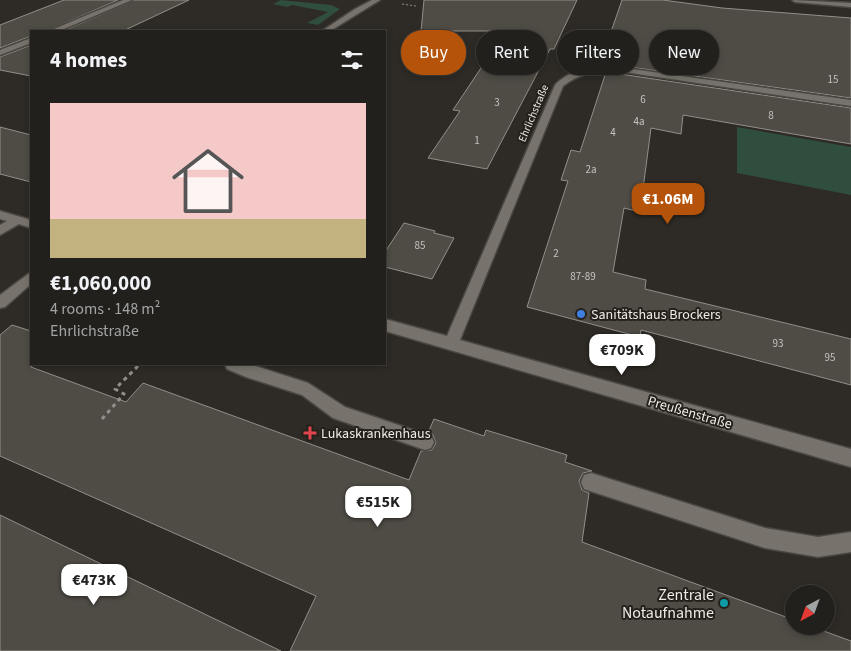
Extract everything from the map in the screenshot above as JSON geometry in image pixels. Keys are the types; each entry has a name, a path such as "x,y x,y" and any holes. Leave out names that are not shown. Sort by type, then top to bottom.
{"street":[{"path":"55,30 129,0"},
{"path":"328,30 377,0"},
{"path":"795,0 851,5"},
{"path":"352,1 370,3"},
{"path":"0,53 30,40"},
{"name":"Ehrlichstraße","path":"450,344 559,85 567,78 589,70 610,68 851,104"},
{"path":"0,215 30,224"},
{"path":"0,231 16,220"},
{"path":"0,303 30,279"},
{"name":"Preußenstraße","path":"386,325 851,458"},
{"path":"235,365 308,390 339,413 425,442"},
{"path":"591,482 765,538 818,547 851,542"}],"path":[{"path":"102,419 124,394 115,389 139,365"}],"green space":[{"path":"281,0 331,5 340,9 318,25 307,23 328,12 292,5 287,7 273,4"},
{"path":"737,127 851,147 851,195 737,173"}],"building":[{"path":"64,0 118,0 49,30 30,30 30,36 0,48 0,25"},
{"path":"134,0 189,0 125,30 65,30"},
{"path":"424,0 577,0 563,30 557,30 557,43 554,49 550,49 547,55 547,30 421,30"},
{"path":"622,0 663,0 722,8 851,18 851,98 687,75 719,75 719,30 649,30 649,70 639,68 639,30 612,30"},
{"path":"30,45 30,76 0,70 0,57"},
{"path":"476,75 536,75 487,169 428,158 460,111 453,110"},
{"path":"605,75 626,75 851,108 851,144 683,115 681,134 651,128 640,212 624,208 613,272 646,280 645,289 851,339 851,385 641,330 640,337 527,307 568,181 561,180 571,150 580,152"},
{"path":"0,127 30,135 30,182 0,174"},
{"path":"404,223 454,238 432,279 386,267 386,250"},
{"path":"12,325 30,331 31,367 126,402 143,383 409,480 421,451 432,450 436,443 433,435 428,433 434,419 484,436 486,430 567,455 565,462 592,471 583,473 579,481 582,490 589,493 582,542 785,617 785,635 835,635 851,641 851,651 290,651 316,596 0,456 0,335"},
{"path":"0,515 281,651 0,651"}],"place":[{"name":"Sanitätshaus Brockers","path":"581,314"},
{"name":"Lukaskrankenhaus","path":"310,433"},
{"name":"Zentrale Notaufnahme","path":"724,603"}]}
